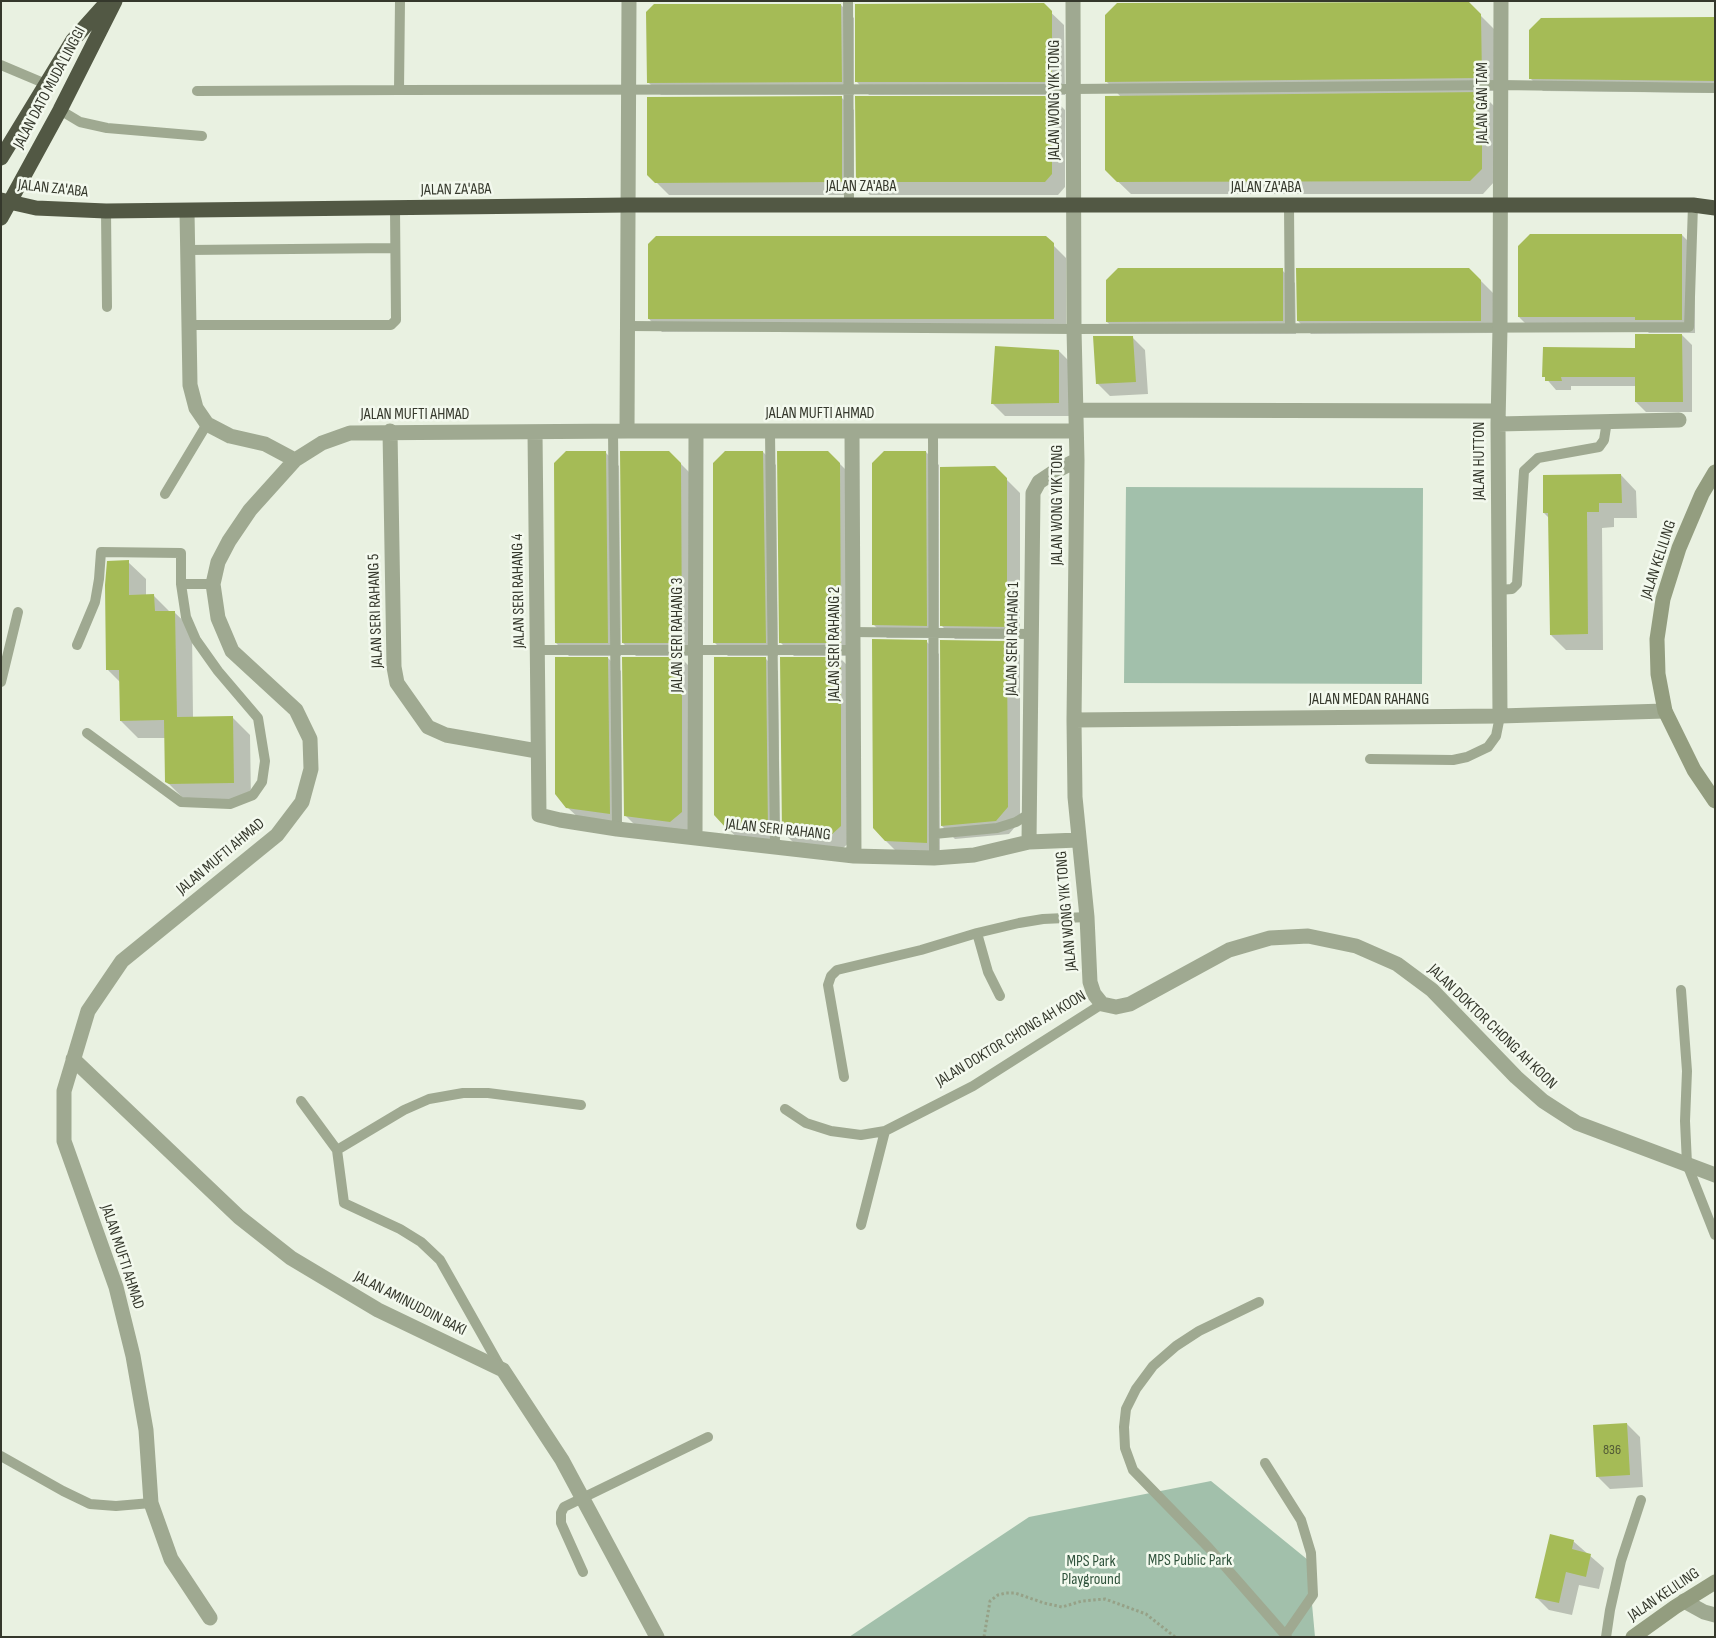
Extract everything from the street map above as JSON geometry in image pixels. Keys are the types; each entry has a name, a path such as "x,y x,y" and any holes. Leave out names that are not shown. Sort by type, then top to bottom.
{"highway":[{"name":"JALAN DATO MUDA LINGGI","path":"1,158 73,40 108,1"},
{"name":"JALAN DATO MUDA LINGGI","path":"1,218 5,201 60,110 115,1"},
{"name":"JALAN ZA'ABA","path":"5,201 36,208 106,211 395,209 628,204 1073,206 1693,205 1715,208"}],"street":[{"path":"620,431 628,326 629,1"},
{"name":"JALAN WONG YIK TONG","path":"1073,1 1074,329 1077,460 1075,797 1087,917 1090,982 1094,994 1102,1004"},
{"name":"JALAN GAN TAM","path":"1500,206 1501,1"},
{"name":"JALAN HUTTON","path":"1500,206 1498,417 1500,716"},
{"path":"187,211 190,385 196,408 207,424 230,436 265,444 295,460"},
{"path":"1076,410 1498,417 1607,421 1679,420"},
{"name":"JALAN SERI RAHANG 3","path":"696,431 696,838"},
{"name":"JALAN MUFTI AHMAD","path":"210,1618 171,1559 152,1503 146,1430 133,1356 116,1287 64,1141 64,1091 88,1011 122,961 277,835 302,802 311,769 310,739 296,710 232,651 218,618 213,584 218,562 229,541 250,510 295,460 322,443 350,433 1076,431"},
{"name":"JALAN SERI RAHANG 5","path":"390,432 394,666 398,683 428,727 446,735 537,751"},
{"name":"JALAN SERI RAHANG 4","path":"535,432 538,650 537,751"},
{"name":"JALAN SERI RAHANG 2","path":"852,432 854,856"},
{"name":"JALAN SERI RAHANG 1","path":"1029,842 1033,493 1039,482 1077,460"},
{"name":"JALAN KELILING","path":"1715,472 1702,494 1679,548 1663,599 1657,639 1658,674 1665,711 1694,770 1715,801"},
{"name":"JALAN MEDAN RAHANG","path":"1074,720 1500,716 1665,711"},
{"name":"JALAN SERI RAHANG","path":"537,751 539,815 560,820 617,829 854,856 934,858 974,855 1029,842 1078,840"},
{"name":"JALAN DOKTOR CHONG AH KOON","path":"1102,1004 1116,1007 1130,1004 1230,950 1270,938 1308,936 1356,946 1398,964 1432,990 1516,1077 1543,1101 1577,1124 1715,1175"},
{"name":"JALAN AMINUDDIN BAKI","path":"73,1059 239,1217 291,1258 378,1310 502,1370"},
{"path":"502,1370 562,1460 658,1637"},
{"name":"JALAN KELILING","path":"1633,1637 1715,1582"},
{"path":"1684,1601 1704,1612 1715,1615"}],"lane":[{"path":"399,90 400,1"},
{"path":"848,1 849,205"},
{"path":"1,65 46,84"},
{"path":"197,90 1072,89 1500,85 1715,88"},
{"path":"60,110 80,122 106,128 202,136"},
{"path":"628,326 1074,329 1689,327 1693,205"},
{"path":"1289,206 1290,328"},
{"path":"188,326 391,325 396,320 395,209"},
{"path":"106,211 107,308"},
{"path":"188,250 395,248"},
{"path":"1498,590 1512,589 1518,584 1524,471 1538,458 1599,447 1604,440 1607,421"},
{"path":"165,494 207,424"},
{"path":"617,829 615,650 620,431"},
{"path":"770,432 775,847"},
{"path":"933,432 934,858"},
{"path":"77,645 95,602 101,552 181,552 181,584 186,617 196,640 218,671 258,718 265,761 262,782 253,795 230,804 180,802 87,733"},
{"path":"181,584 213,584"},
{"path":"1,682 18,612"},
{"path":"852,632 1031,634"},
{"path":"538,650 853,650"},
{"path":"1370,759 1453,760 1467,757 1488,747 1496,736 1500,716"},
{"path":"934,834 997,828 1016,822 1029,814"},
{"path":"844,1077 828,985 831,976 837,970 921,950 977,933 1044,919 1087,917"},
{"path":"977,933 988,972 1000,996"},
{"path":"1681,990 1687,1071 1685,1121 1687,1164 1715,1235"},
{"name":"JALAN DOKTOR CHONG AH KOON","path":"786,1109 806,1123 831,1130 860,1135 884,1132 973,1086 1102,1004"},
{"path":"337,1150 404,1110 429,1099 463,1093 488,1093 582,1105"},
{"path":"301,1101 337,1150 344,1203 400,1229 421,1242 440,1260 502,1370"},
{"path":"861,1225 884,1132"},
{"path":"1259,1302 1199,1331 1176,1346 1153,1366 1136,1389 1126,1409 1124,1427 1125,1448 1133,1470 1208,1547 1286,1636 1313,1595 1311,1553 1301,1520 1265,1463"},
{"path":"583,1572 561,1523 561,1513 564,1507 708,1437"},
{"path":"1,1456 90,1504 116,1506 152,1503"},
{"path":"1606,1637 1621,1561 1640,1500"}],"path":[{"path":"984,1637 990,1601 998,1595 1006,1593 1015,1593 1062,1607 1082,1601 1105,1599 1146,1614 1175,1637"}],"green space":[{"path":"1126,487 1423,488 1422,684 1124,683"},
{"name":"MPS Public Park","path":"1211,1481 1308,1560 1315,1637 849,1637 1029,1517"}],"building":[{"path":"1469,2 1481,14 1482,78 1105,82 1105,15 1117,3"},
{"path":"1044,3 1052,11 1052,82 855,82 855,4"},
{"path":"654,4 841,4 842,82 647,83 646,12"},
{"path":"1715,17 1715,81 1529,79 1529,30 1541,18"},
{"path":"1482,92 1482,169 1470,181 1117,182 1105,170 1105,96"},
{"path":"842,96 842,182 655,183 647,175 647,97"},
{"path":"855,96 1052,96 1052,174 1045,182 856,182"},
{"path":"1530,234 1682,234 1682,320 1635,320 1635,317 1518,317 1518,246"},
{"path":"656,236 1046,236 1054,243 1054,319 648,319 648,244"},
{"path":"1118,268 1283,268 1283,321 1106,322 1106,280"},
{"path":"1296,268 1469,268 1481,280 1481,321 1297,321"},
{"path":"1635,334 1682,334 1683,402 1635,402 1635,377 1561,377 1562,381 1545,381 1545,377 1542,377 1543,347 1635,348"},
{"path":"1093,336 1133,336 1136,382 1096,384"},
{"path":"995,346 1059,350 1059,403 991,404"},
{"path":"566,451 606,451 608,643 555,643 554,463"},
{"path":"620,451 669,451 681,463 682,643 622,643"},
{"path":"725,451 763,451 766,643 713,643 713,463"},
{"path":"777,451 828,451 840,463 841,643 779,643"},
{"path":"884,451 926,451 927,626 872,625 872,463"},
{"path":"995,466 1007,478 1007,627 940,626 940,467"},
{"path":"1621,474 1622,503 1599,503 1599,512 1587,512 1588,634 1550,635 1548,513 1543,513 1543,475"},
{"path":"129,560 129,595 154,594 155,611 175,611 177,717 233,716 234,783 169,784 165,782 164,720 120,721 119,670 106,670 105,585 107,561"},
{"path":"872,639 927,640 927,843 885,841 873,828"},
{"path":"940,640 1007,641 1008,807 996,821 941,826"},
{"path":"555,657 608,657 610,814 566,808 555,794"},
{"path":"622,657 682,657 682,812 670,822 624,816"},
{"path":"714,657 766,657 768,831 726,828 714,815"},
{"path":"780,657 841,657 841,826 829,837 782,833"},
{"path":"1627,1423 1630,1475 1596,1477 1593,1425"},
{"path":"1550,1534 1574,1540 1572,1549 1591,1554 1586,1577 1566,1572 1559,1603 1535,1598"}],"park label":[{"name":"MPS Park Playground","path":"1091,1571"}]}
